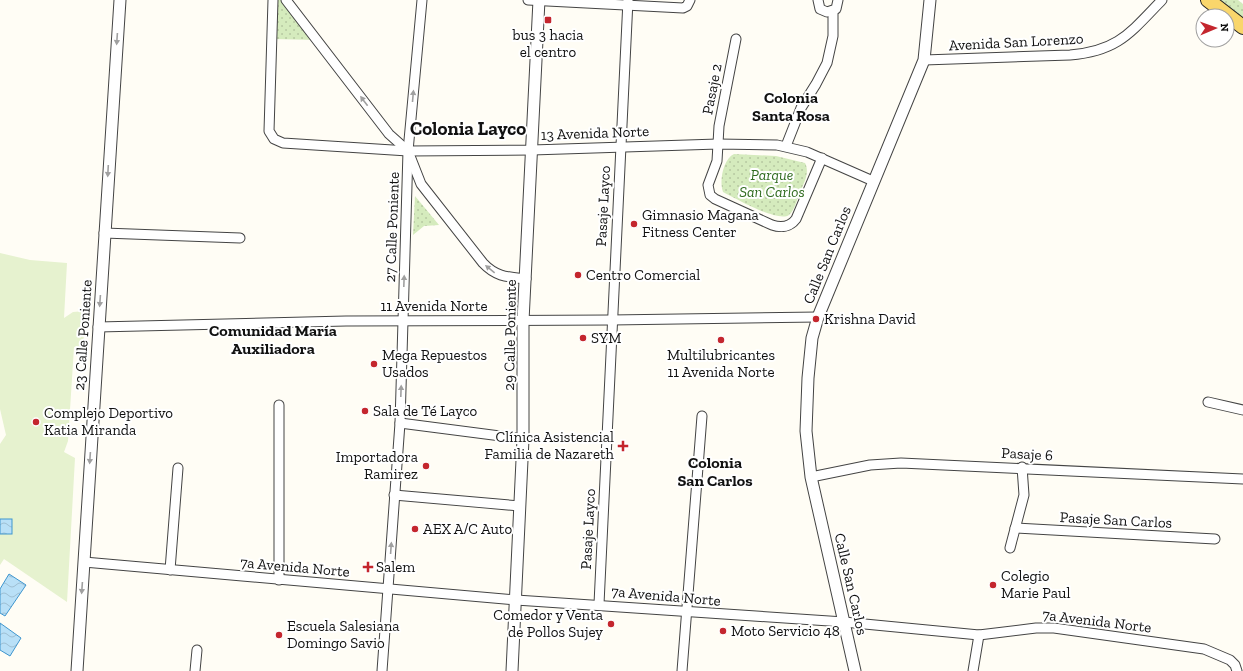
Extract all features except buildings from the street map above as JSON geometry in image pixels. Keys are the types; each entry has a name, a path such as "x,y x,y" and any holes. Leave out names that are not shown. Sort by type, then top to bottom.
{"main road":[{"path":"1208,0 1243,28"}],"street":[{"name":"23 Calle Poniente","path":"77,671 120,0"},
{"name":"13 Avenida Norte","path":"273,0 269,131 274,140 283,143 408,151 532,150 620,145 718,144 786,146 822,158 873,181"},
{"path":"286,0 389,134 408,151 421,184 483,263 492,271 502,276 526,278"},
{"name":"27 Calle Poniente","path":"382,671 400,423 408,151 422,0"},
{"path":"535,0 628,3 683,8 687,6 690,0"},
{"name":"29 Calle Poniente","path":"512,671 523,439 523,321 532,150 535,0"},
{"path":"818,0 818,6 823,11 833,11 838,6 838,0"},
{"name":"Calle San Carlos","path":"855,671 811,477 806,431 812,338 818,317 924,60 930,0"},
{"name":"Avenida San Lorenzo","path":"924,60 1070,55 1092,52 1111,46 1124,38 1162,0"},
{"name":"Pasaje Layco","path":"598,604 628,3"},
{"path":"786,146 801,108 827,63 833,36 833,11"},
{"name":"Pasaje 2","path":"736,39 719,126 716,165 708,185 710,194 715,199 778,226 791,225 796,219 822,158"},
{"path":"104,233 240,238"},
{"name":"11 Avenida Norte","path":"98,327 403,320 523,321 818,317"},
{"path":"1208,402 1243,410"},
{"path":"278,404 279,580"},
{"path":"682,671 702,416"},
{"path":"400,423 523,439"},
{"name":"Pasaje 6","path":"811,477 870,465 901,463 1022,467 1243,479"},
{"path":"1010,548 1024,495 1022,467"},
{"path":"170,570 178,468"},
{"path":"394,495 520,506"},
{"name":"Pasaje San Carlos","path":"1015,528 1215,539"},
{"name":"7a Avenida Norte","path":"84,562 388,590 844,622 979,635 1036,628 1054,628 1204,649 1230,660 1235,665 1237,671"},
{"path":"973,671 979,635"},
{"path":"195,671 197,650"}],"green space":[{"path":"273,0 286,0 318,40 271,39"},
{"path":"1221,0 1238,0 1243,4 1243,19 1235,12 1235,8 1230,8"},
{"name":"Parque San Carlos","path":"734,154 776,156 805,163 807,170 806,178 794,207 789,215 783,217 766,213 723,192 721,183 723,171 727,161"},
{"path":"415,196 439,225 424,226 413,235"},
{"name":"Complejo Deportivo Katia Miranda","path":"0,253 30,260 67,263 64,318 73,312 85,311 83,350 74,347 68,441 64,452 75,458 67,602 4,559 0,565 0,444 6,435 0,409"}],"water":[{"path":"0,519 12,519 12,534 0,534"},
{"path":"9,574 26,585 5,616 0,613 0,589"},
{"path":"0,623 21,638 10,656 0,650"}],"place":[{"name":"bus 3 hacia el centro","path":"548,20"},
{"name":"Gimnasio Magana Fitness Center","path":"634,224"},
{"name":"Centro Comercial","path":"578,275"},
{"name":"Krishna David","path":"816,319"},
{"name":"SYM","path":"583,338"},
{"name":"Multilubricantes 11 Avenida Norte","path":"721,340"},
{"name":"Mega Repuestos Usados","path":"374,364"},
{"name":"Sala de Té Layco","path":"365,411"},
{"name":"Complejo Deportivo Katia Miranda","path":"36,422"},
{"name":"Clínica Asistencial Familia de Nazareth","path":"623,446"},
{"name":"Importadora Ramirez","path":"426,466"},
{"name":"AEX A/C Auto","path":"415,529"},
{"name":"Salem","path":"368,567"},
{"name":"Colegio Marie Paul","path":"993,585"},
{"name":"Comedor y Venta de Pollos Sujey","path":"611,624"},
{"name":"Moto Servicio 48","path":"723,631"},
{"name":"Escuela Salesiana Domingo Savio","path":"279,635"}],"district":[{"name":"Colonia Santa Rosa","path":"791,106"},
{"name":"Colonia Layco","path":"468,128"},
{"name":"Comunidad María Auxiliadora","path":"273,339"},
{"name":"Colonia San Carlos","path":"715,471"}]}
